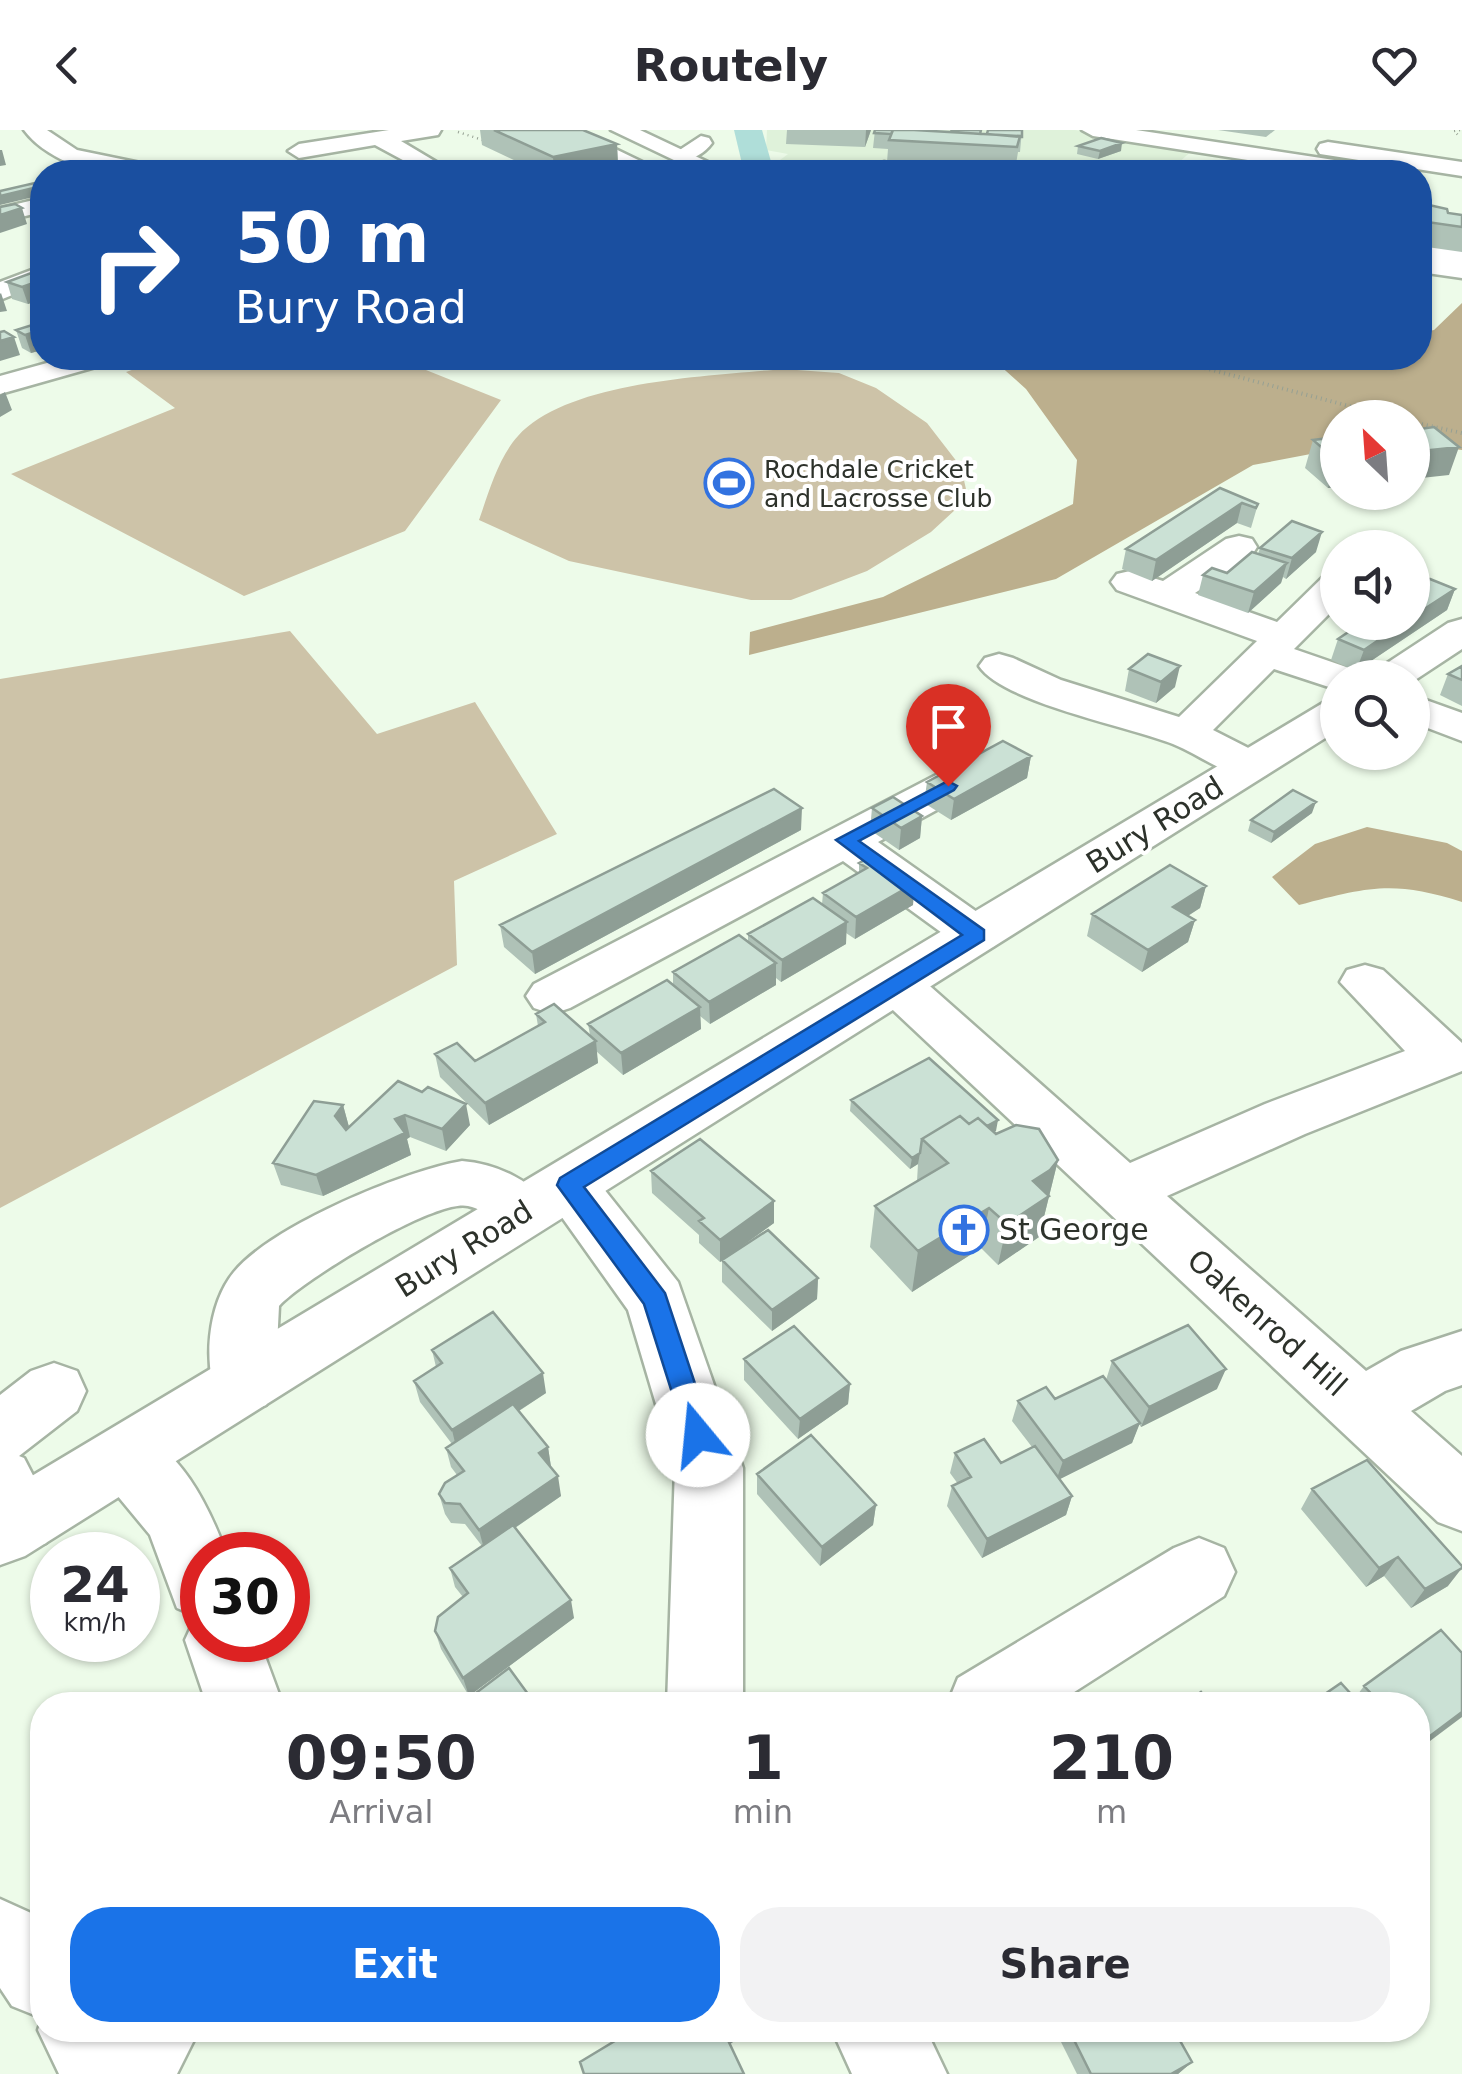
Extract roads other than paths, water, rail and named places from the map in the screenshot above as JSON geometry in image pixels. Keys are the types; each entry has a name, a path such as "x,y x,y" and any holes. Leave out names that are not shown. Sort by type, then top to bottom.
{"street":[{"path":"287,130 307,160"},
{"path":"299,152 430,130"},
{"path":"622,130 692,149 704,160"},
{"path":"1093,130 1155,132 1202,147 1290,160"},
{"path":"1173,130 1228,139"},
{"path":"562,132 623,160"},
{"path":"14,150 39,137 73,156 91,160"},
{"path":"1346,139 1461,145"},
{"path":"382,140 419,160"},
{"path":"1251,154 1269,140 1402,160"},
{"path":"1202,147 1188,156 1211,160"},
{"path":"1432,164 1462,169"},
{"path":"1432,183 1462,187"},
{"path":"16,184 30,187"},
{"path":"0,215 30,208"},
{"path":"0,292 30,279"},
{"path":"0,385 53,370"},
{"path":"1167,596 1239,547"},
{"path":"1130,582 1320,669"},
{"path":"1186,734 1320,601"},
{"path":"1419,660 1462,631"},
{"path":"999,666 1023,681 1085,706 1186,734 1251,766"},
{"path":"1430,715 1462,728"},
{"name":"Bury Road","path":"7,1511 126,1456 1320,723"},
{"path":"552,996 982,768"},
{"path":"793,814 842,842 977,935"},
{"path":"1122,1192 1285,1119 1444,1057 1365,982"},
{"name":"Oakenrod Hill","path":"896,984 1462,1500"},
{"path":"243,1384 248,1305 259,1284 276,1272 379,1212 440,1185 458,1182 546,1199 656,1300 708,1468 705,1692"},
{"path":"1361,1408 1424,1370 1462,1358"},
{"path":"0,1434 54,1391"},
{"path":"126,1456 179,1518 184,1532"},
{"path":"1006,1692 1199,1572"},
{"path":"230,1662 240,1692"},
{"path":"0,1941 30,1958"},
{"path":"89,2042 112,2074"},
{"path":"122,2074 147,2042"},
{"path":"883,2042 903,2074"}],"waterway":[{"path":"748,130 756,160"}],"place":[{"name":"Rochdale Cricket and Lacrosse Club","path":"729,483"},
{"name":"St George","path":"964,1230"}]}
